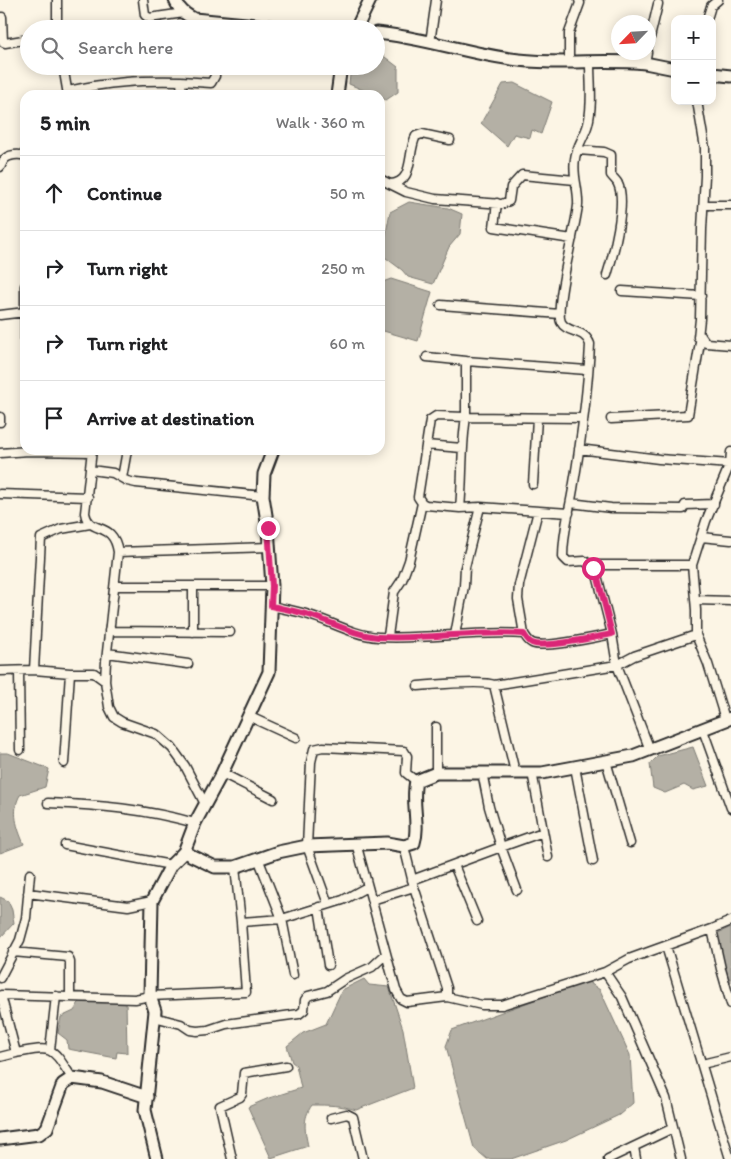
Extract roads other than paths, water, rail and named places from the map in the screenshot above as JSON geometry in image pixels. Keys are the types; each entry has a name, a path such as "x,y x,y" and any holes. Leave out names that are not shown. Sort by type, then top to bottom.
{"street":[{"path":"56,0 57,20"},
{"path":"143,0 145,14 149,18 184,13"},
{"path":"175,0 177,6 184,13 197,20"},
{"path":"360,20 370,0"},
{"path":"430,43 436,0"},
{"path":"569,63 569,33 580,3 579,0"},
{"path":"708,15 711,6 718,0"},
{"path":"655,15 658,4"},
{"path":"2,17 3,42 20,41"},
{"path":"385,34 517,60 569,63 624,60"},
{"path":"651,60 671,67"},
{"path":"590,63 591,107 588,124 575,157 574,168 578,205 560,314 561,322 566,327 583,333 588,338 590,344 579,449 571,503 563,536 563,557 568,562 585,561 597,574 612,634 617,665 650,750"},
{"path":"716,74 731,76"},
{"path":"65,75 67,90"},
{"path":"81,90 116,82 139,80 211,82 215,75"},
{"path":"338,90 340,75"},
{"path":"182,81 182,90"},
{"path":"698,105 705,148 698,337 701,336 706,343 731,345"},
{"path":"390,184 397,184 405,178 416,136 422,134 450,140"},
{"path":"578,150 604,152 610,155 611,176 620,188 621,213 607,275"},
{"path":"0,167 6,158 20,155"},
{"path":"385,182 406,192 436,199 506,203 509,201 511,187 522,175 575,180"},
{"path":"498,203 494,227 572,239"},
{"path":"704,205 731,205"},
{"path":"622,291 701,296"},
{"path":"441,305 560,314"},
{"path":"0,315 20,312"},
{"path":"611,419 688,415 701,336"},
{"path":"427,357 588,370"},
{"path":"460,508 462,448 466,417 466,361"},
{"path":"0,417 0,422"},
{"path":"568,513 426,505 418,497 432,417 583,418"},
{"path":"533,484 537,418"},
{"path":"426,446 462,448"},
{"path":"579,449 659,459 730,464"},
{"path":"0,453 20,452"},
{"path":"416,781 436,773 542,772 633,756 728,719 696,636 692,565 701,536 730,464 731,452"},
{"path":"92,455 85,513 86,519 90,524 108,531 114,536 118,552 106,653 105,680 110,707 114,717 122,722 156,734 172,748 185,766 205,804"},
{"path":"122,478 126,455"},
{"path":"157,1159 145,1110 155,1011 150,996 152,902 170,865 184,852 195,823 222,772 269,672 272,586 263,496 264,474 271,455"},
{"path":"91,470 112,473 136,483 263,496"},
{"path":"0,494 88,497"},
{"path":"388,636 394,592 402,580 409,561 422,503"},
{"path":"571,503 611,508 683,509 685,505 714,504"},
{"path":"455,635 466,567 480,507"},
{"path":"538,511 519,585 518,599 524,634 527,639 533,644 560,643 612,634"},
{"path":"34,670 41,538 61,529 90,524"},
{"path":"701,536 731,540"},
{"path":"118,552 269,547"},
{"path":"590,565 692,565"},
{"path":"115,586 272,586"},
{"path":"193,586 193,632"},
{"path":"695,600 731,601"},
{"path":"271,606 309,615 345,629 377,637 429,637 499,632 524,634"},
{"path":"109,631 230,632"},
{"path":"418,686 477,683 494,685 617,665 634,656 696,636"},
{"path":"106,653 188,664"},
{"path":"0,671 34,670 94,673 105,680"},
{"path":"19,671 20,750"},
{"path":"64,763 70,673"},
{"path":"494,685 515,772"},
{"path":"248,716 296,738"},
{"path":"436,727 436,773"},
{"path":"702,730 731,808"},
{"path":"328,904 307,846 311,762 314,749 317,747 404,752 407,756 406,772 416,781"},
{"path":"606,761 630,843"},
{"path":"575,767 593,861"},
{"path":"222,772 273,799"},
{"path":"482,772 489,808 517,890"},
{"path":"532,772 548,856"},
{"path":"184,852 215,866 235,867 278,852 307,846 387,843 404,846 414,843 416,836 413,793 416,781"},
{"path":"48,803 96,804 160,813 195,823"},
{"path":"372,900 454,865 543,832"},
{"path":"356,843 396,990 401,999 407,1002 447,997 482,1005 502,1005 605,972 629,959 731,921"},
{"path":"65,845 170,865"},
{"path":"404,846 413,884 447,988 447,997"},
{"path":"258,858 282,920 293,975"},
{"path":"454,865 477,921"},
{"path":"1,995 135,999 150,996 246,992 235,867"},
{"path":"16,1053 1,995 0,980 20,940 26,918 30,874"},
{"path":"241,922 282,920 343,900 367,887"},
{"path":"28,894 128,906 152,902"},
{"path":"319,907 328,965"},
{"path":"712,929 720,969 729,988 731,1004"},
{"path":"666,946 730,1159"},
{"path":"13,952 68,957 70,962 70,997"},
{"path":"154,1017 181,1024 190,1030 197,1031 208,1030 226,1024 299,1014 304,1010 305,1000 308,996 327,991 345,979 372,967 385,955"},
{"path":"605,972 622,997 666,1098 681,1159"},
{"path":"50,1050 56,996"},
{"path":"0,1057 40,1049 50,1050 72,1078"},
{"path":"702,1064 731,1057"},
{"path":"232,1159 220,1106 240,1097 244,1073 286,1066"},
{"path":"0,1139 39,1134 47,1128 63,1084 72,1078 102,1082 147,1097"},
{"path":"331,1118 347,1114 354,1117 363,1159"},
{"path":"608,1159 673,1128"},
{"path":"634,1147 636,1159"}]}
